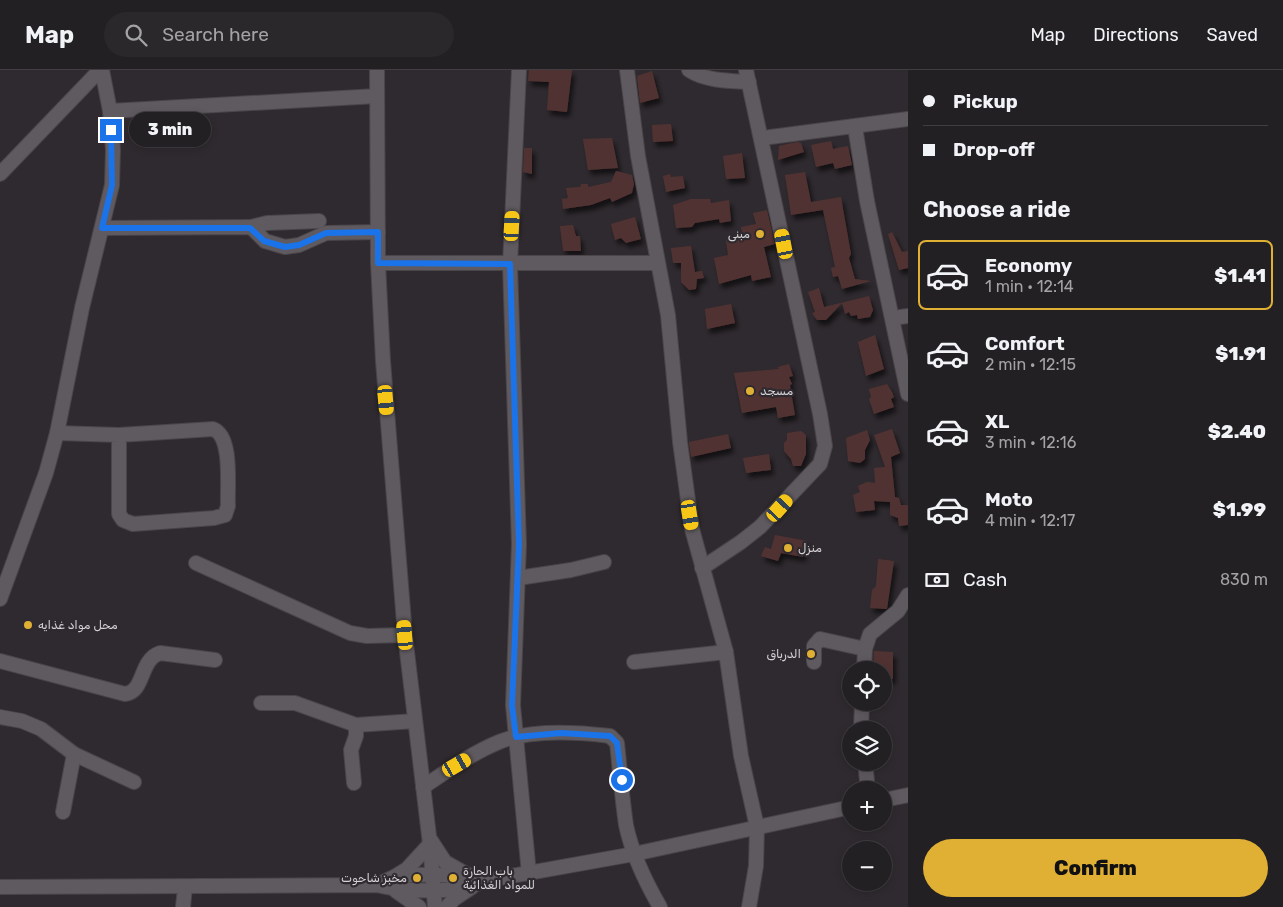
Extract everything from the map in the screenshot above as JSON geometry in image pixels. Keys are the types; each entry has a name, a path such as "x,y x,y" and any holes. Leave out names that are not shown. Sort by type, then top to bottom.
{"street":[{"path":"0,599 40,489 56,433 82,308 112,185 110,112 101,70"},
{"path":"0,174 101,70"},
{"path":"377,70 378,263 383,361 405,635 430,841 435,907"},
{"path":"519,70 510,264 513,423 519,528 512,705 529,874"},
{"path":"627,70 638,156 668,315 692,529 726,652 741,756 756,827 756,866 750,907"},
{"path":"689,70 698,75 720,79 748,76 820,414 824,452 820,464 766,520 741,542 702,568"},
{"path":"110,112 377,96"},
{"path":"762,138 908,119"},
{"path":"855,127 867,201 908,394"},
{"path":"102,228 250,228 267,223 319,221"},
{"path":"250,228 264,241 285,247 299,245 326,233 378,232"},
{"path":"378,263 657,263"},
{"path":"893,318 908,316"},
{"path":"56,433 119,435 213,429 218,431 222,435 226,446 228,506 225,515 214,518 133,524 124,520 119,514 119,435"},
{"path":"518,578 571,570 604,562"},
{"path":"196,563 350,634 367,636 405,635"},
{"path":"864,661 865,649 870,634 898,611 908,596"},
{"path":"814,662 814,646 820,639 865,649"},
{"path":"634,662 726,652"},
{"path":"0,661 125,694 131,693 137,688 146,664 152,656 160,653 216,660"},
{"path":"261,703 301,705 356,725 415,722"},
{"path":"0,717 22,721 41,729 74,754 134,782"},
{"path":"354,783 351,750 356,736 356,725"},
{"path":"423,787 480,752 500,742 516,737 582,732 610,736 617,743 626,824 634,854 645,880 660,907"},
{"path":"63,812 74,754"},
{"path":"892,798 908,795"},
{"path":"0,887 377,885 477,881 529,874 634,854 842,809"},
{"path":"430,841 445,862 460,873 477,881"},
{"path":"392,884 430,841"},
{"path":"448,907 454,899 477,881"},
{"path":"392,884 418,907"},
{"path":"183,907 185,887"}],"building":[{"path":"529,70 572,70 567,112 547,110 549,82 528,81"},
{"path":"652,71 659,98 640,103 637,76"},
{"path":"671,124 673,141 653,142 652,125"},
{"path":"612,138 618,168 588,170 583,139"},
{"path":"831,141 833,149 848,146 852,165 835,169 833,163 816,167 811,145"},
{"path":"797,142 801,143 804,152 778,160 779,146"},
{"path":"524,148 532,148 532,174 523,172"},
{"path":"742,153 745,178 726,179 723,156"},
{"path":"616,171 632,175 634,184 632,193 612,202 610,198 591,205 563,209 562,199 568,198 566,188 580,187 581,184 588,184 588,187 611,182"},
{"path":"805,172 811,202 841,197 851,254 849,258 855,279 871,281 842,289 838,276 833,277 831,268 835,267 823,210 791,215 785,175"},
{"path":"670,174 671,177 683,176 685,188 666,192 663,176"},
{"path":"691,199 710,199 711,203 729,200 731,221 720,223 719,219 695,223 692,227 676,228 673,205"},
{"path":"767,210 775,244 764,247 771,277 752,281 751,275 719,284 714,258 728,255 726,240 743,238 741,227 756,224 753,213"},
{"path":"635,217 641,239 626,243 621,238 615,240 611,224"},
{"path":"573,225 576,236 580,236 581,251 563,251 560,226"},
{"path":"892,232 902,252 908,251 908,268 899,270 888,234"},
{"path":"691,246 695,272 702,271 704,278 697,279 696,289 689,290 681,282 681,263 673,263 671,248"},
{"path":"819,288 824,307 869,296 873,310 870,317 858,319 857,315 851,316 849,312 845,314 842,303 826,320 817,320 812,313 815,312 808,292"},
{"path":"731,304 735,323 707,329 705,309"},
{"path":"875,335 884,369 866,376 858,342"},
{"path":"789,364 793,376 789,377 792,384 790,385 795,415 778,418 776,407 742,413 734,373 779,369 778,367"},
{"path":"887,384 894,397 891,399 894,407 874,414 869,399 871,397 869,389"},
{"path":"892,429 900,453 891,457 895,497 899,498 901,505 908,505 908,525 899,526 898,518 890,515 890,502 874,501 875,510 856,512 853,495 860,492 858,486 867,482 875,483 874,468 885,467 874,435"},
{"path":"867,430 870,440 865,450 865,459 860,463 848,461 846,438"},
{"path":"801,431 806,435 806,454 801,466 793,466 791,459 784,451 784,443 787,440 787,433"},
{"path":"728,434 731,448 691,457 689,442"},
{"path":"769,454 771,470 746,473 743,458"},
{"name":"منزل","path":"775,535 807,541 803,557 781,553 778,561 761,556 765,547 771,549"},
{"path":"878,559 894,561 887,609 870,608 872,590 876,586"},
{"path":"874,651 893,652 893,679 892,661 873,661"}],"place":[{"name":"مبنى","path":"760,234"},
{"name":"مسجد","path":"750,391"},
{"name":"منزل","path":"788,548"},
{"name":"محل مواد غذايه","path":"28,625"},
{"name":"الدرباق","path":"811,654"},
{"name":"مخبز شاحوت","path":"417,878"},
{"name":"باب الحارة للمواد الغذائية","path":"453,878"}],"route":[{"path":"111,130 113,150 112,185 102,228 250,228 264,241 285,247 299,245 326,233 378,232 378,263 510,264 513,423 519,520 512,705 516,737 582,732 610,736 617,743 622,780"}]}
